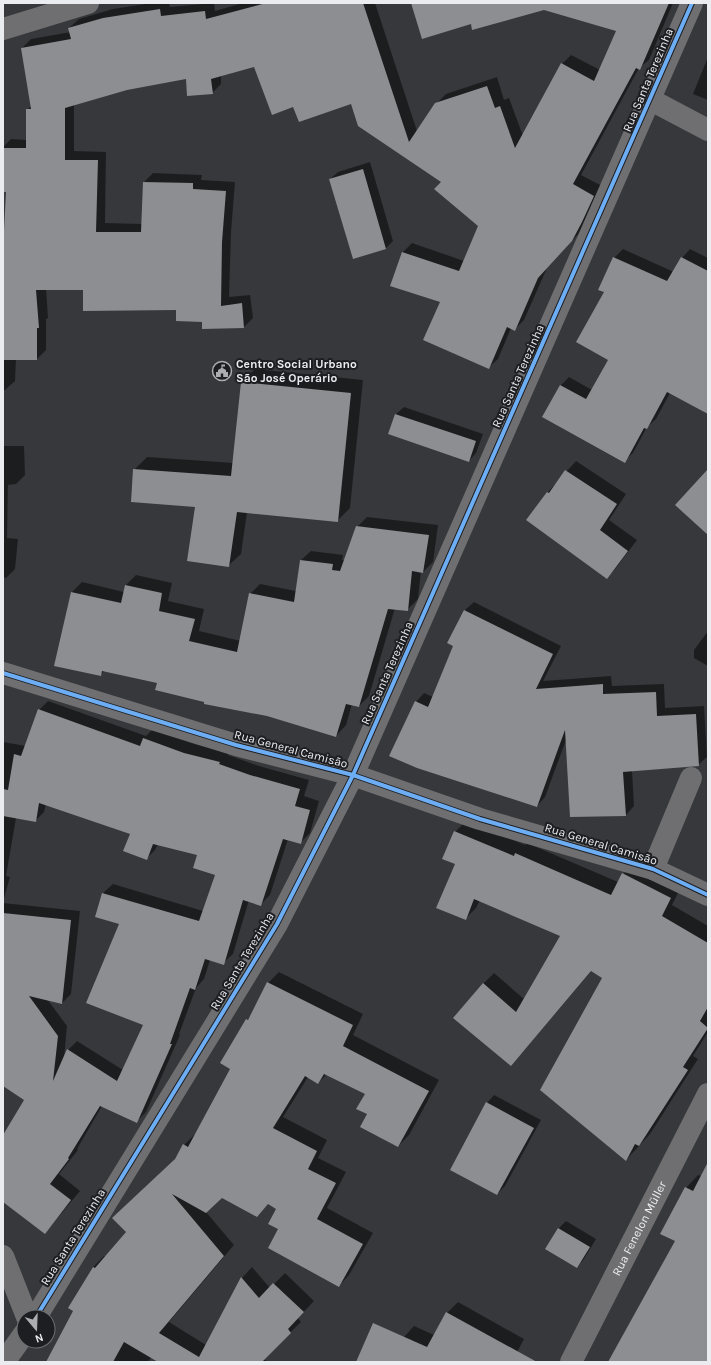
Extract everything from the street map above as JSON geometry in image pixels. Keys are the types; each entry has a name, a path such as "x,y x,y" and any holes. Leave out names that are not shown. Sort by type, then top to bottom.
{"street":[{"path":"3,29 88,3"},
{"name":"Rua Santa Terezinha","path":"41,1309 277,924 353,775 651,100 692,3"},
{"path":"651,100 708,130"},
{"name":"Rua General Camisão","path":"3,673 236,745 353,775 480,819 654,870 708,895"},
{"path":"654,870 691,778"},
{"name":"Rua Fenelon Müller","path":"571,1362 708,1094"},
{"path":"3,1256 24,1309"},
{"path":"4,1362 16,1345"}],"building":[{"path":"266,3 363,3 409,142 435,103 487,86 495,108 500,106 515,148 561,63 594,81 616,31 544,10 472,30 471,24 422,39 411,3 669,3 640,70 636,68 573,184 594,196 582,222 572,241 538,278 515,331 507,327 489,369 423,340 440,302 390,286 402,252 459,271 478,226 434,189 441,182 358,126 351,104 299,122 293,107 272,115 254,67 211,79 213,94 187,96 186,79 127,90 65,108 65,160 98,160 96,232 141,232 143,182 193,183 193,189 226,191 222,242 221,306 242,303 244,328 202,329 202,322 176,321 176,310 83,311 83,290 36,290 39,328 37,328 37,360 3,360 3,249 6,192 3,192 3,148 26,148 26,109 31,109 21,48 71,39 68,28 103,18 160,9 161,16 205,11 206,19"},
{"path":"363,169 386,249 353,259 329,179"},
{"path":"613,257 667,281 681,257 708,271 708,414 667,392 647,429 644,428 625,463 542,417 560,385 586,399 608,360 576,342 604,292 598,290"},
{"path":"241,382 351,393 338,522 237,512 229,567 187,561 195,507 131,502 133,469 231,476"},
{"path":"395,414 476,441 469,462 388,434"},
{"path":"708,469 708,535 675,505"},
{"path":"565,470 617,504 600,530 628,551 607,579 526,520 547,492 549,493"},
{"path":"356,526 429,535 423,573 412,571 408,611 388,609 359,707 346,704 336,737 267,716 204,704 204,702 155,690 157,683 102,671 101,676 54,666 71,592 121,603 125,585 162,593 159,611 195,619 189,641 237,652 249,593 294,602 300,560 333,564 332,570 340,571"},
{"path":"464,610 553,654 536,689 603,684 603,694 656,692 657,716 696,714 699,766 623,772 626,816 570,817 565,730 537,807 417,768 389,756 415,701 428,707 453,646 447,643"},
{"path":"38,709 140,746 143,738 184,753 220,762 219,764 250,775 300,789 295,806 310,810 301,844 283,839 261,906 243,900 224,965 205,959 195,990 190,988 170,1044 172,1044 137,1123 100,1106 68,1158 69,1159 50,1184 71,1200 45,1234 3,1202 3,1135 24,1100 3,1086 3,913 71,920 62,1004 29,996 58,1036 53,1081 67,1049 117,1081 143,1025 86,1003 119,924 95,917 102,893 199,921 215,875 193,868 197,855 153,844 147,860 123,851 130,834 39,803 36,822 3,816 3,789 8,790 14,754 21,756"},
{"path":"454,831 514,856 515,853 611,895 622,873 671,898 662,916 708,943 708,1007 700,1021 708,1028 683,1067 688,1070 639,1146 635,1144 626,1161 540,1090 602,978 591,971 511,1066 453,1018 483,983 516,1012 560,936 474,899 466,920 436,908 455,864 442,859"},
{"path":"267,982 353,1025 343,1046 429,1091 398,1147 360,1127 367,1114 356,1109 365,1094 324,1074 318,1084 305,1076 273,1128 317,1151 308,1169 336,1183 317,1219 363,1244 339,1287 268,1248 278,1229 268,1224 276,1209 268,1204 257,1217 222,1198 206,1213 172,1194 224,1256 159,1333 199,1357 241,1277 259,1298 273,1283 304,1312 288,1329 291,1333 262,1362 158,1362 124,1342 113,1362 46,1362 53,1349 56,1349 56,1343 73,1311 68,1308 93,1267 95,1268 126,1232 112,1218 175,1159 183,1144 188,1147 230,1069 220,1063 246,1019 248,1020"},
{"path":"486,1102 534,1128 497,1195 450,1170"},
{"path":"708,1162 708,1362 608,1362 675,1241 660,1234 685,1187 693,1191"},
{"path":"558,1228 590,1247 577,1268 545,1249"},
{"path":"446,1312 537,1362 356,1362 373,1323 427,1347"}],"cycle path":[{"path":"41,1309 277,924 353,775 692,3"},
{"path":"3,673 236,745 353,775 480,819 653,869 708,895"}],"place":[{"name":"Centro Social Urbano São José Operário","path":"222,371"}]}
